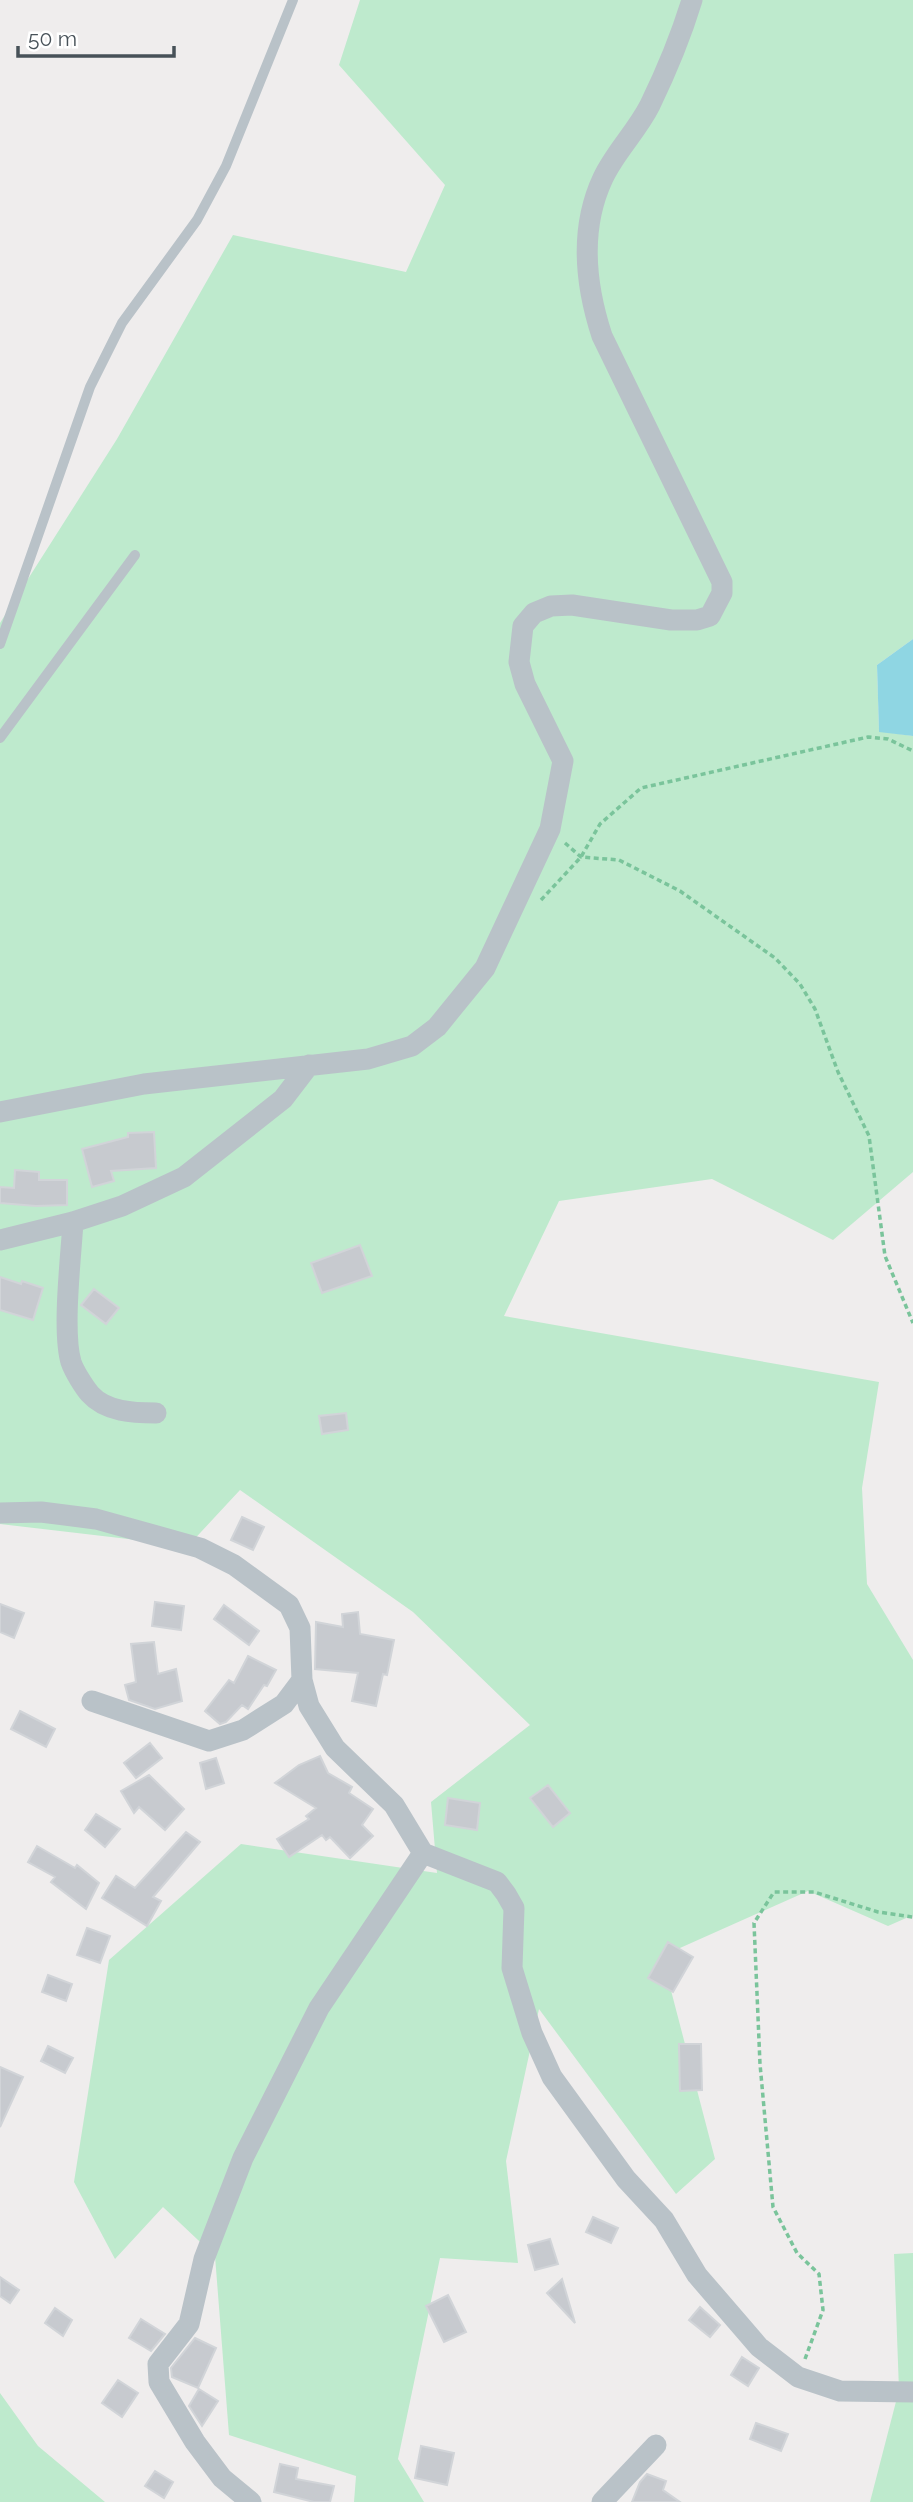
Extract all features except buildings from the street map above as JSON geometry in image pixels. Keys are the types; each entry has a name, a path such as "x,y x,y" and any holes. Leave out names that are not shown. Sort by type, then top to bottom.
{"street":[{"path":"0,1112 144,1084 368,1059 412,1046 437,1027 485,968 550,829 563,761 525,684 519,662 523,626 534,613 551,606 572,605 671,620 697,620 710,616 722,593 722,582 602,336 592,304 586,251 588,222 603,178 649,107 692,0"},
{"path":"0,1240 73,1222 122,1206 184,1177 283,1099 309,1065"},
{"path":"73,1222 68,1332 72,1362 91,1395 105,1404 131,1413 156,1413"},
{"path":"0,1513 41,1512 96,1519 200,1548 234,1565 289,1605 300,1628 302,1680 309,1706 335,1748 394,1805 423,1853 497,1882 506,1895 514,1908 512,1968 532,2033 552,2077 626,2179 664,2220 697,2275 759,2347 798,2377 840,2391 913,2392"},
{"path":"92,1701 209,1741 243,1730 284,1704 302,1680"},
{"path":"251,2502 222,2478 195,2442 159,2382 158,2364 189,2324 204,2259 243,2158 319,2008 423,1853"},
{"path":"602,2502 656,2445"}],"lane":[{"path":"0,645 90,387 122,323 197,220 226,166 293,0"},
{"path":"0,738 135,555"}],"path":[{"path":"913,751 888,739 868,737 640,788 600,824 581,857 620,860 680,891 775,958 800,984 815,1009 838,1072 869,1136 885,1256 913,1323"},
{"path":"798,2377 823,2310 819,2274 797,2253 773,2207 760,2064 754,1923 774,1892 814,1892 878,1912 913,1917"}],"green space":[{"path":"360,0 913,0 913,639 877,665 879,731 913,736 913,1172 833,1240 712,1179 559,1201 504,1316 879,1382 862,1488 867,1584 913,1660 913,1915 888,1926 808,1891 662,1956 715,2159 676,2194 539,2009 506,2161 518,2263 440,2258 398,2459 424,2502 354,2502 356,2476 229,2435 215,2256 163,2207 115,2259 74,2182 109,1960 241,1844 437,1873 431,1802 530,1725 413,1612 240,1490 188,1546 0,1524 0,623 117,439 233,235 406,272 445,185 339,65"},
{"path":"913,2253 913,2502 870,2502 899,2390 894,2254"},
{"path":"0,2393 38,2446 105,2502 0,2502"}],"water":[{"path":"913,639 913,736 879,732 877,665"}]}
